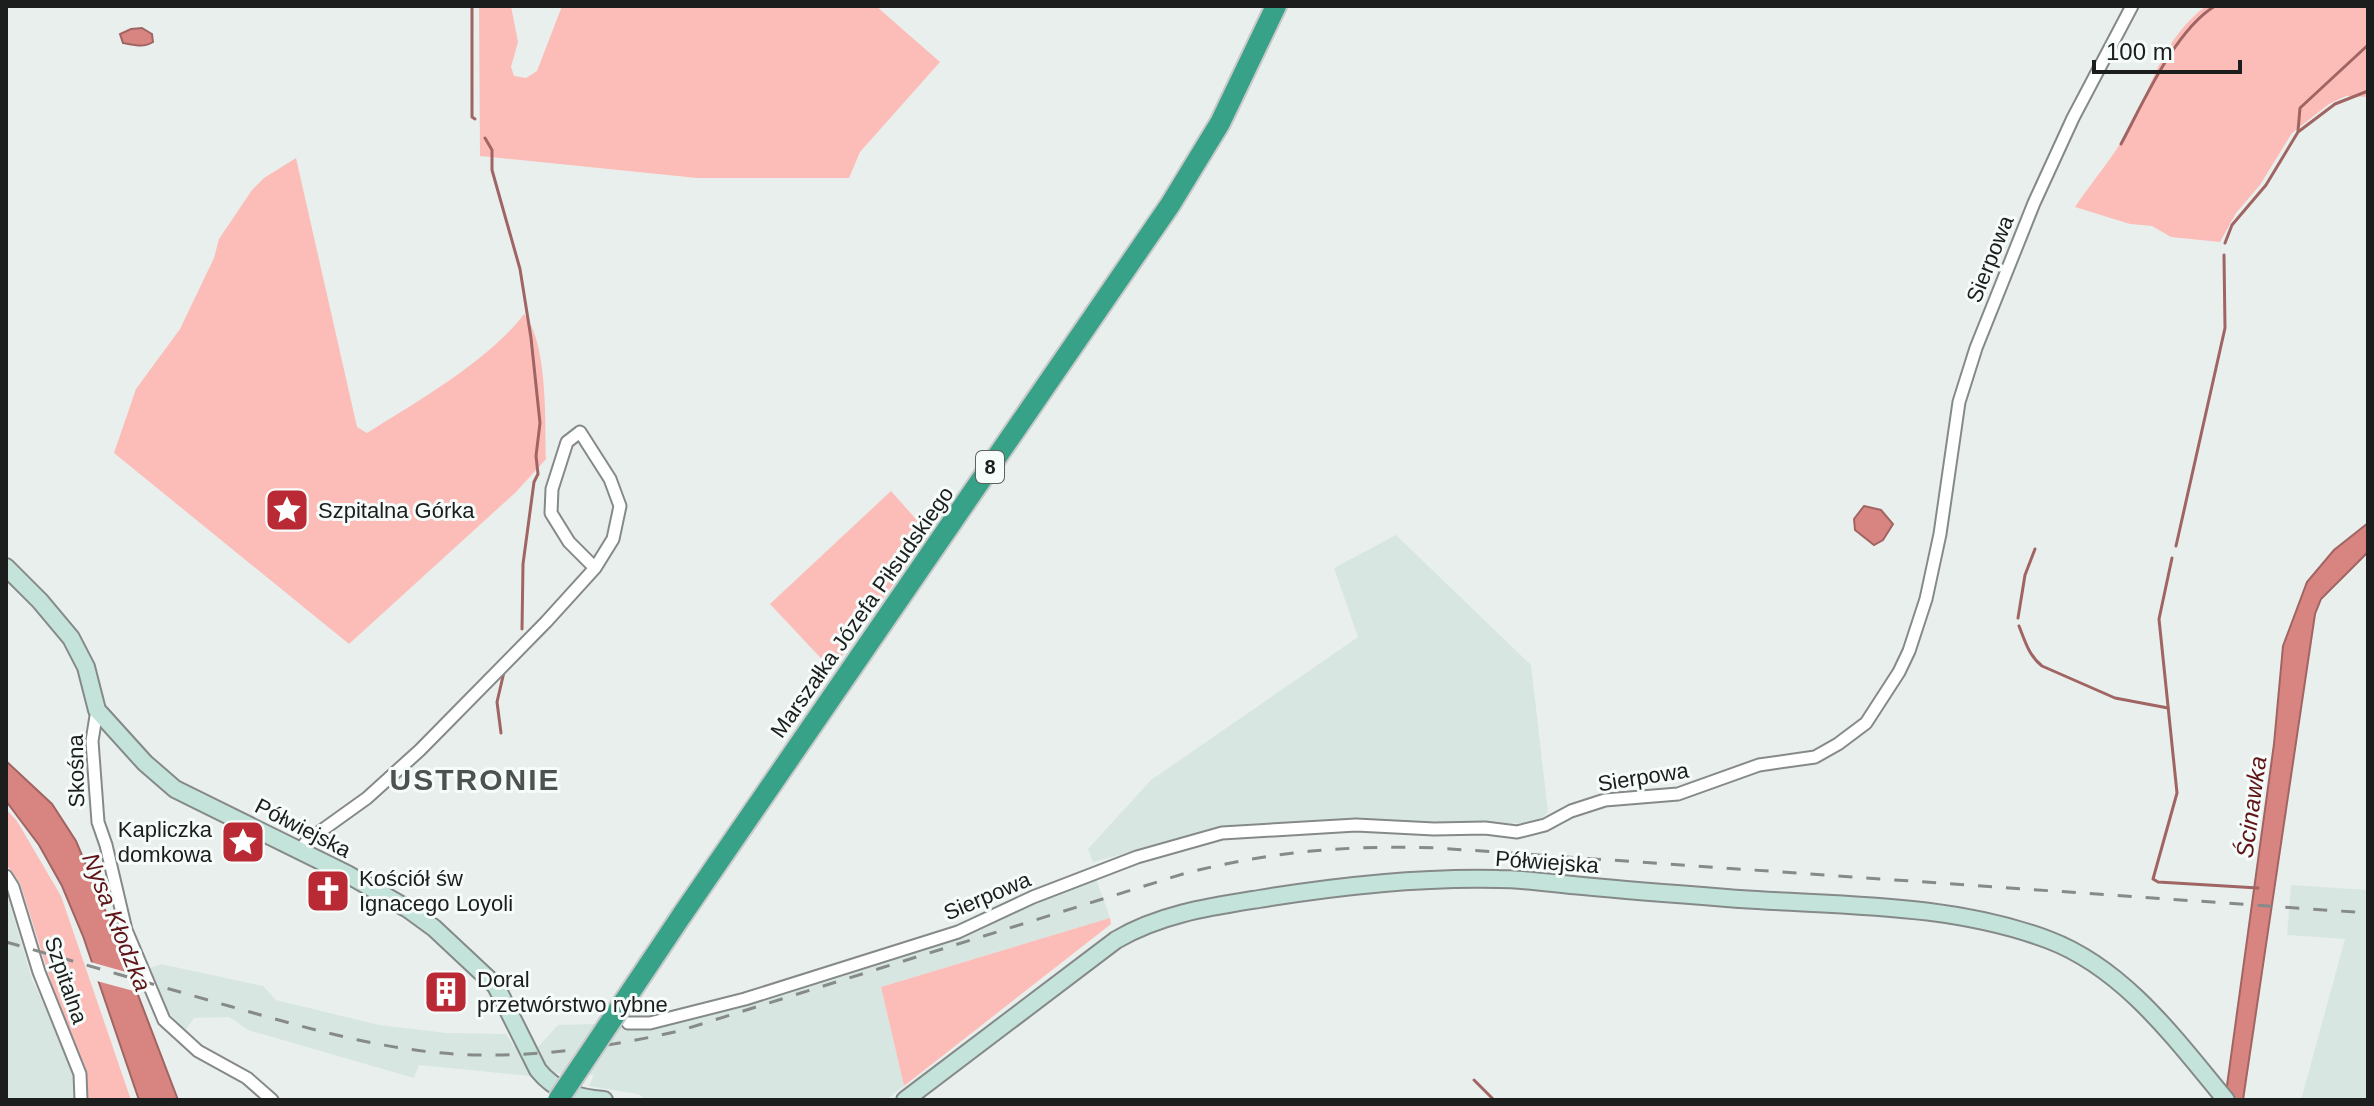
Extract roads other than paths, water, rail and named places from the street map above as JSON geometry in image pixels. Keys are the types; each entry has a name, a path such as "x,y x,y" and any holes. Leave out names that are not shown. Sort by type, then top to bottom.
{"highway":[{"name":"Marszałka Józefa Piłsudskiego","path":"558,1100 1170,205 1220,123 1276,6"}],"street":[{"name":"Sierpowa","path":"628,1023 650,1023 745,999 958,932 1033,897 1122,862 1222,833 1356,825 1485,828 1517,832 1545,825 1571,811 1605,800 1678,794 1759,765 1815,757 1846,740 1866,723 1909,651 1926,599 1940,534 1959,402 1976,348 2034,203 2073,118 2132,6"},
{"path":"300,850 307,841 367,798 418,752 595,568 613,539 620,506 610,479 580,432 567,442 552,489 551,513 569,542 595,568"},
{"name":"Półwiejska","path":"6,567 71,638 86,667 97,710 128,747 175,789 300,850 408,909 434,928 496,986 546,1080 559,1090 604,1100"},
{"name":"Skośna","path":"97,710 92,758 98,822 126,930 164,1020 198,1051 247,1078 272,1100"},
{"name":"Szpitalna","path":"6,876 13,887 39,972 80,1074 81,1100"},
{"name":"Półwiejska","path":"905,1100 1116,940 1144,924 1211,907 1288,894 1437,879 1502,879 1954,913 2051,941 2089,960 2118,980 2147,1007 2222,1096"}],"waterway":[{"path":"472,6 472,117 475,119"},
{"path":"2121,144 2173,49 2200,17 2215,6"},
{"path":"2298,131 2300,108 2368,45"},
{"path":"2225,243 2232,225 2266,185 2298,132 2335,104 2368,91"},
{"path":"485,138 492,150 492,170 520,269 540,423 536,456 538,474 534,482 523,564 522,629"},
{"path":"2176,546 2225,328 2224,255"},
{"path":"2018,618 2025,575 2035,549"},
{"path":"2172,558 2159,619 2177,793 2153,879 2158,882 2258,888"},
{"path":"2019,626 2025,643 2042,666 2115,698 2168,708"},
{"path":"501,733 497,702 504,672"},
{"path":"1474,1080 1494,1100"}],"railway":[{"path":"6,942 353,1039 448,1054 505,1055 580,1049 679,1031 1186,873 1250,859 1341,849 1438,848 2368,913"}],"place":[{"name":"Szpitalna Górka","path":"287,510"},
{"name":"Kapliczka domkowa","path":"243,842"},
{"name":"Kościół św Ignacego Loyoli","path":"328,891"},
{"name":"Doral przetwórstwo rybne","path":"446,992"}],"district":[{"name":"USTRONIE","path":"475,779"}],"water label":[{"name":"Ścinawka","path":"2251,807"},
{"name":"Nysa Kłodzka","path":"117,922"}]}
